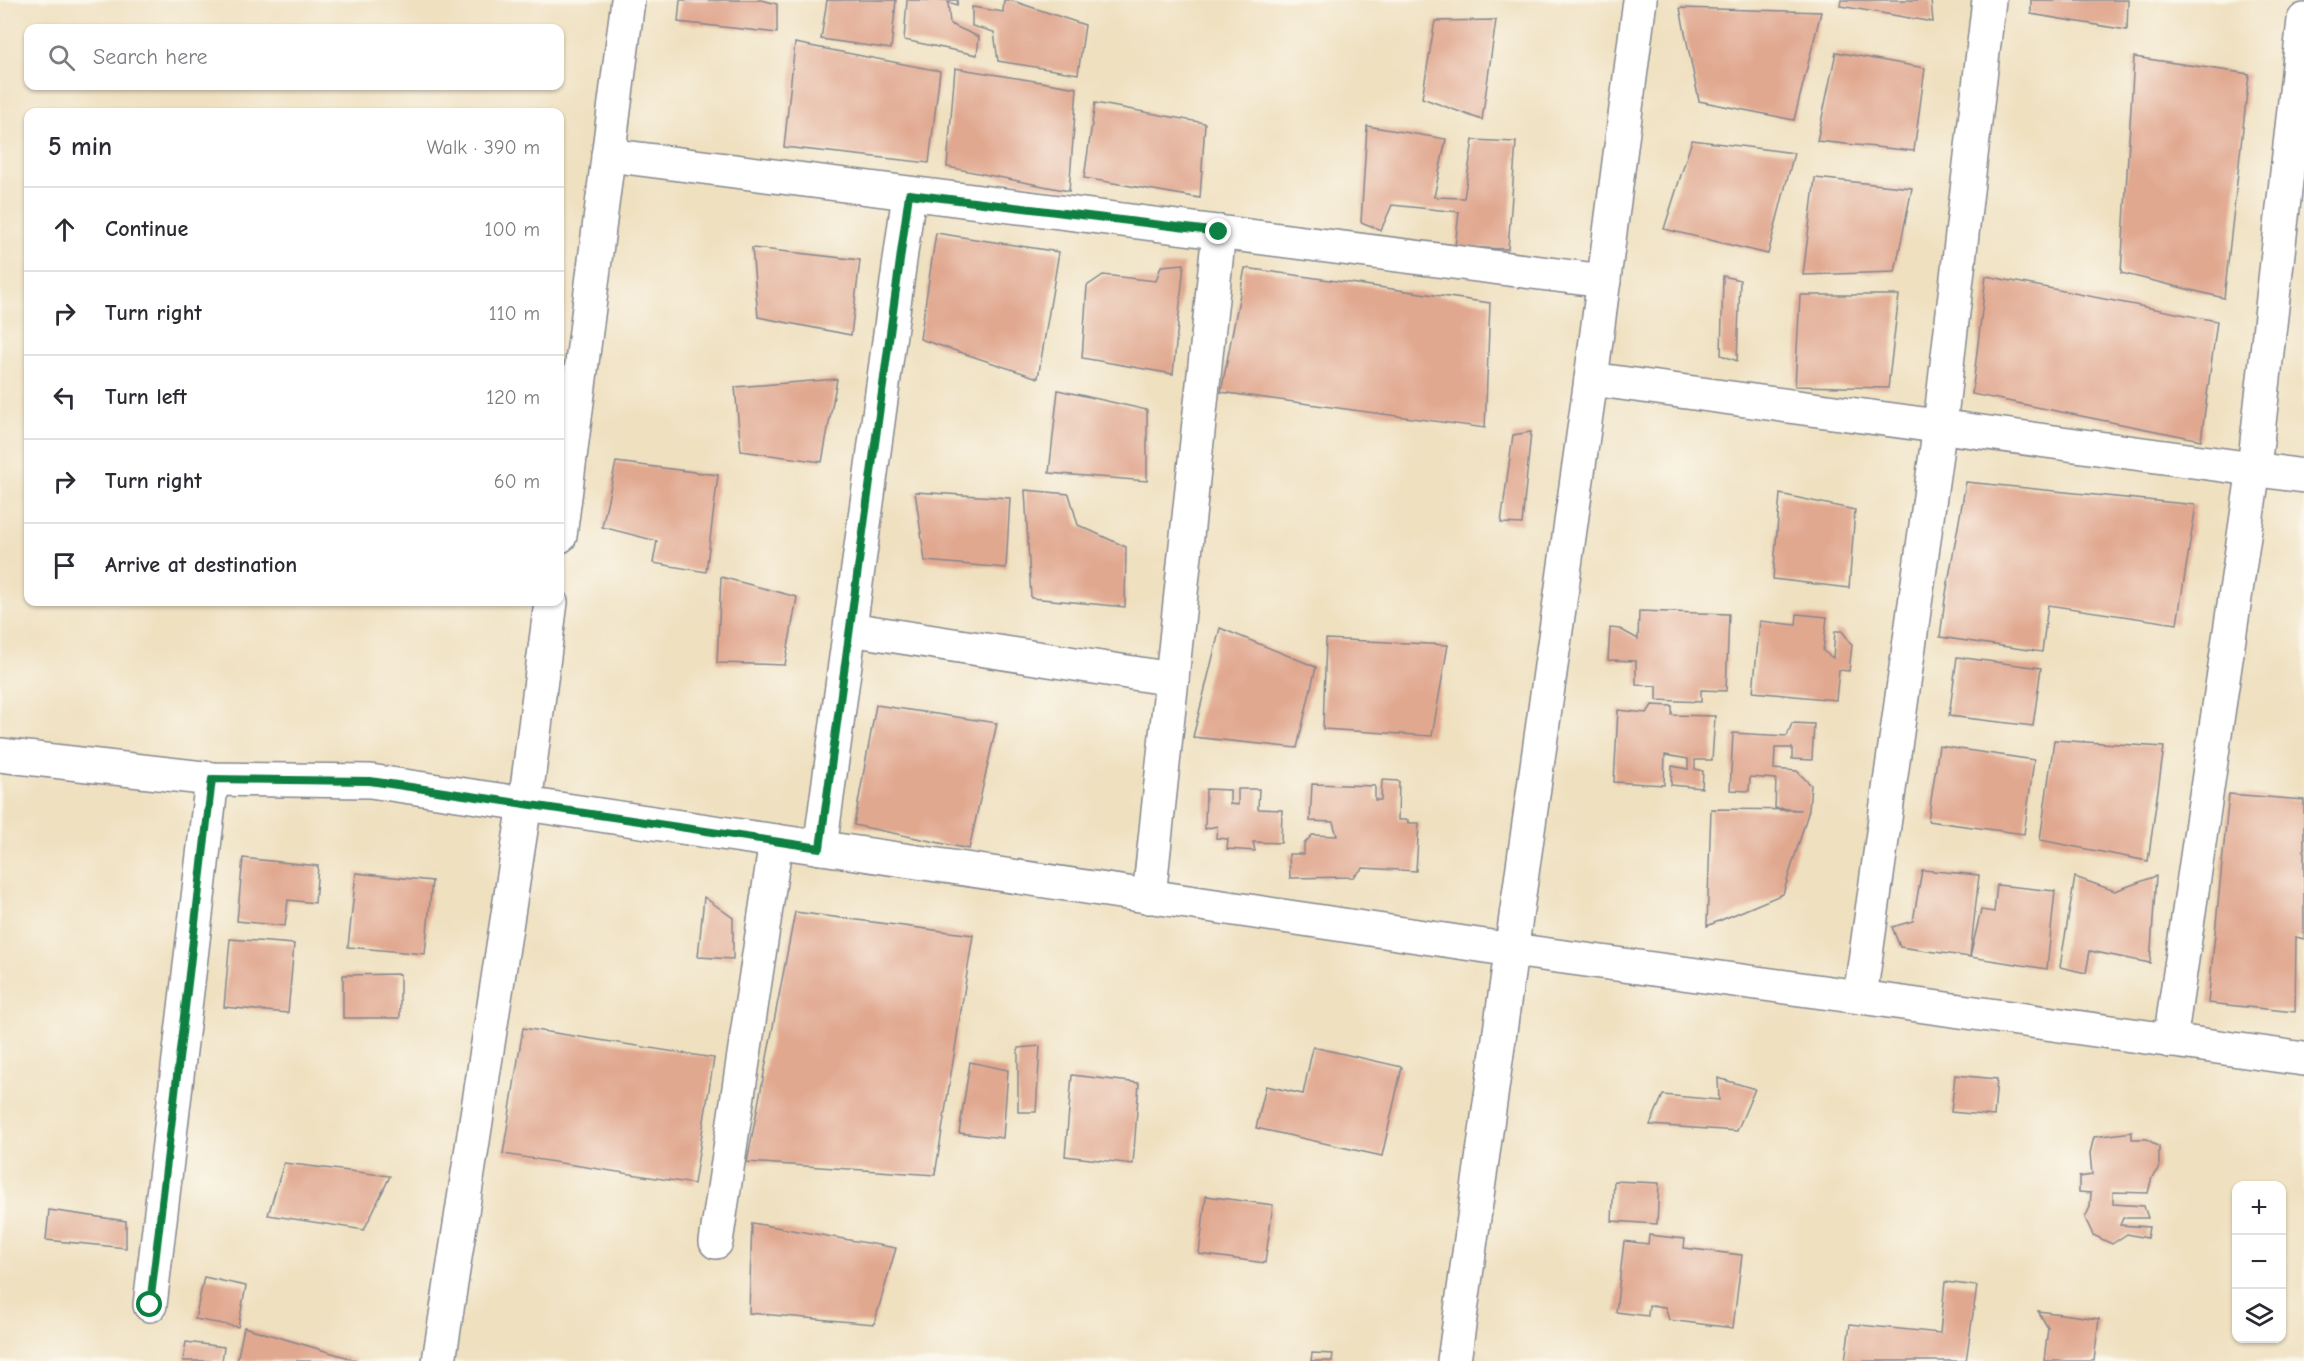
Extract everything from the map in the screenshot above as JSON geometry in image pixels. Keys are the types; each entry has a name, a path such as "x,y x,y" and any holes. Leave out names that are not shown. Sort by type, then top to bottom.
{"street":[{"path":"564,504 628,0"},
{"path":"1454,1361 1592,379 1640,0"},
{"path":"1860,996 1940,425 1989,0"},
{"path":"2170,1041 2254,468 2304,20"},
{"path":"608,155 1604,281"},
{"path":"820,848 909,194"},
{"path":"1149,897 1219,232"},
{"path":"1592,379 2304,476"},
{"path":"439,1361 525,804 550,606"},
{"path":"850,629 1172,679"},
{"path":"0,755 212,779 370,781 1512,951 1860,996 2304,1059"},
{"path":"150,1305 212,779"},
{"path":"716,1242 776,841"}],"building":[{"path":"680,0 761,0 777,4 777,33 678,22"},
{"path":"827,0 896,0 891,49 821,39"},
{"path":"907,0 958,0 957,5 948,2 950,24 979,37 977,55 904,40"},
{"path":"1004,0 1085,25 1078,74 998,61 994,32 972,26 972,7 1003,12"},
{"path":"1841,0 1931,0 1933,22 1840,6"},
{"path":"2031,0 2128,0 2127,30 2031,14"},
{"path":"1680,8 1821,12 1794,120 1699,101"},
{"path":"1496,20 1482,120 1422,98 1435,21"},
{"path":"795,43 940,71 929,163 784,147"},
{"path":"1836,52 1925,68 1914,151 1817,141"},
{"path":"2134,57 2249,74 2224,298 2121,273"},
{"path":"955,68 1077,88 1069,191 947,167"},
{"path":"1095,103 1205,123 1200,198 1084,178"},
{"path":"1367,126 1446,139 1434,197 1464,198 1473,140 1516,142 1508,249 1455,247 1459,212 1392,205 1381,230 1361,222"},
{"path":"1692,140 1794,153 1768,254 1664,229"},
{"path":"1815,178 1912,188 1895,272 1803,275"},
{"path":"936,233 1059,252 1038,378 920,339"},
{"path":"752,248 860,260 851,335 758,317"},
{"path":"1184,264 1173,374 1082,358 1087,286 1103,275 1156,281 1161,266"},
{"path":"1245,268 1490,303 1485,428 1221,392"},
{"path":"1723,276 1740,280 1737,361 1721,355"},
{"path":"1986,276 2217,321 2201,440 1972,394"},
{"path":"1800,295 1899,295 1888,388 1795,386"},
{"path":"837,379 822,462 741,451 735,387"},
{"path":"1058,390 1147,410 1147,481 1049,473"},
{"path":"1531,432 1522,524 1501,523 1513,435"},
{"path":"616,462 718,475 706,572 653,563 657,541 602,527"},
{"path":"1966,482 2196,505 2177,624 2048,605 2042,652 1940,637"},
{"path":"1025,490 1069,494 1078,525 1126,547 1125,607 1031,598"},
{"path":"915,492 1010,498 1006,568 925,561"},
{"path":"1780,494 1855,510 1849,588 1773,579"},
{"path":"721,577 797,597 785,665 717,663"},
{"path":"1639,611 1729,614 1726,691 1701,690 1701,702 1657,700 1657,686 1636,685 1636,661 1608,660 1610,628 1620,629 1638,639"},
{"path":"1797,614 1827,617 1823,651 1833,658 1835,631 1842,631 1852,645 1849,671 1839,670 1836,700 1753,692 1760,621 1796,625"},
{"path":"1220,628 1316,667 1297,748 1193,737"},
{"path":"1326,639 1448,645 1432,736 1323,729"},
{"path":"1957,657 2041,668 2033,726 1949,716"},
{"path":"876,705 997,723 969,849 854,825"},
{"path":"1652,705 1672,706 1672,715 1715,716 1712,760 1695,760 1695,769 1703,771 1702,788 1671,785 1672,766 1688,769 1688,759 1665,755 1664,785 1614,782 1618,710 1647,713"},
{"path":"1792,723 1814,724 1812,760 1792,759 1792,748 1775,748 1774,769 1797,771 1811,785 1809,810 1783,894 1707,926 1711,809 1801,810 1775,808 1776,779 1750,777 1749,791 1730,790 1733,733 1787,736"},
{"path":"2054,740 2164,747 2148,861 2040,840"},
{"path":"1939,746 2034,760 2024,834 1928,821"},
{"path":"1382,780 1399,781 1398,820 1419,823 1416,871 1363,868 1353,877 1290,878 1289,854 1304,854 1304,844 1312,835 1337,836 1333,822 1310,821 1312,784 1375,786 1375,800 1381,800"},
{"path":"1206,789 1230,790 1230,804 1238,805 1238,789 1259,789 1258,809 1282,810 1281,843 1253,842 1255,851 1227,849 1228,839 1216,838 1217,826 1205,829"},
{"path":"2229,794 2304,800 2304,939 2296,937 2295,1012 2208,1003"},
{"path":"243,858 318,866 315,903 288,900 285,926 237,921"},
{"path":"1922,870 1979,875 1970,957 1900,947 1892,927 1913,921"},
{"path":"356,873 432,881 425,954 348,947"},
{"path":"2156,876 2150,963 2090,951 2086,973 2060,967 2075,877 2115,891"},
{"path":"1997,885 2055,891 2047,969 1970,957 1981,910 1994,912"},
{"path":"704,897 733,918 733,959 698,957"},
{"path":"795,912 973,935 935,1175 747,1162"},
{"path":"230,939 294,944 288,1013 224,1007"},
{"path":"400,974 400,1018 343,1018 343,975"},
{"path":"523,1028 714,1058 694,1184 503,1154"},
{"path":"1040,1046 1036,1112 1018,1112 1018,1048"},
{"path":"1313,1047 1402,1067 1382,1156 1256,1128 1266,1086 1303,1094"},
{"path":"970,1062 1008,1070 1003,1138 959,1133"},
{"path":"1072,1075 1139,1083 1133,1164 1065,1156"},
{"path":"1955,1075 1997,1079 1994,1116 1951,1112"},
{"path":"1718,1078 1755,1089 1737,1131 1650,1125 1663,1095 1719,1100"},
{"path":"2132,1132 2132,1139 2147,1139 2159,1147 2159,1168 2152,1177 2148,1193 2113,1192 2113,1204 2144,1206 2148,1218 2123,1218 2120,1225 2149,1227 2147,1238 2127,1234 2112,1244 2093,1235 2085,1218 2090,1207 2091,1193 2079,1192 2079,1177 2092,1175 2090,1153 2094,1137"},
{"path":"284,1163 390,1176 364,1230 268,1215"},
{"path":"1614,1181 1659,1183 1657,1224 1612,1221"},
{"path":"1206,1196 1273,1205 1265,1263 1199,1254"},
{"path":"49,1210 126,1221 126,1248 46,1240"},
{"path":"752,1223 896,1248 874,1324 749,1313"},
{"path":"1649,1235 1685,1239 1684,1248 1742,1255 1733,1328 1669,1320 1665,1307 1649,1305 1648,1316 1616,1312 1624,1241 1648,1244"},
{"path":"204,1277 246,1286 238,1327 195,1319"},
{"path":"1945,1282 1977,1286 1966,1361 1845,1361 1850,1324 1940,1333"},
{"path":"2038,1311 2099,1319 2094,1361 2044,1361 2048,1328"},
{"path":"244,1327 356,1360 356,1361 237,1361"},
{"path":"186,1342 224,1347 222,1361 183,1361"},
{"path":"1312,1353 1333,1354 1332,1361 1311,1361"}],"route":[{"path":"150,1305 212,779 370,781 820,848 909,194 1219,232"}]}
